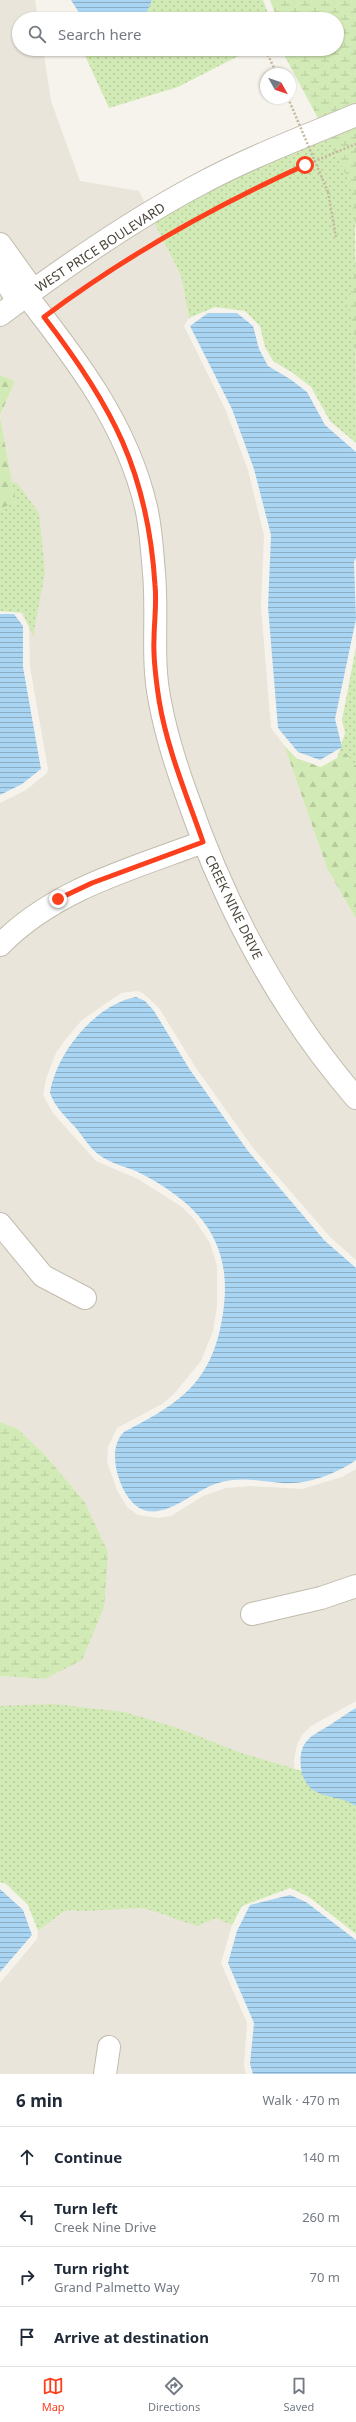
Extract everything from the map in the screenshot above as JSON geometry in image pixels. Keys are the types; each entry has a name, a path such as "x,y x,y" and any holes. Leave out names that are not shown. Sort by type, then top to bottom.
{"street":[{"name":"WEST PRICE BOULEVARD","path":"0,315 26,295 124,228 202,183 356,115"},
{"path":"0,244 26,295"},
{"path":"0,273 26,295"},
{"name":"CREEK NINE DRIVE","path":"26,295 80,365 109,411 123,438 146,506 156,587 154,656 159,702 176,765 203,842 235,913 269,976 316,1048 356,1098"},
{"path":"0,945 46,906 69,893 203,842"},
{"path":"0,1224 43,1276 85,1298"},
{"path":"252,1614 321,1598 356,1586"},
{"path":"105,2074 109,2047"}],"path":[{"path":"269,56 275,68"},
{"path":"291,104 328,192 336,237"},
{"path":"44,317 169,234 235,197 356,144"}],"shaded area":[{"path":"0,0 35,0 37,12 12,12 12,56 44,56 51,101 80,181 139,191 146,205 0,305"},
{"path":"153,220 181,276 189,318 184,326 226,411 248,470 264,535 261,607 271,728 284,745 327,868 356,919 356,1260 330,1237 253,1148 196,1068 159,1008 143,993 137,991 121,993 82,1020 56,1053 46,1079 43,1095 53,1113 96,1161 138,1179 182,1207 194,1219 210,1243 217,1266 217,1306 213,1331 201,1361 173,1395 162,1404 117,1428 108,1447 107,1462 117,1490 127,1507 138,1515 158,1518 171,1516 203,1496 226,1488 251,1486 302,1489 342,1477 356,1469 356,1701 311,1726 302,1735 297,1745 294,1760 295,1773 0,1725 0,1676 45,1679 84,1501 45,1455 18,1429 0,1422 0,803 26,790 47,773 48,769 30,667 29,627 21,613 27,613 16,503 0,417 15,381 0,375 0,325"},
{"path":"93,1904 139,1904 165,1916 218,1918 232,1925 221,1963 247,2023 244,2065 246,2074 0,2074 0,1983 37,1939 38,1931 63,1912"}],"green space":[{"path":"152,0 263,0 267,12 147,12"},
{"path":"270,0 356,0 356,107 320,122 296,77 296,68 291,68 285,56 344,56 344,12 274,12"},
{"path":"85,56 238,56 178,87 109,108"},
{"path":"356,124 356,228 350,183 327,136"},
{"path":"327,136 355,182 356,443 330,421 311,387 293,373 273,361 265,347 260,326 245,311 215,307 189,318 181,276 153,220 206,190"},
{"path":"356,260 356,353 349,301"},
{"path":"0,375 15,381 0,416"},
{"path":"0,417 16,503 0,508"},
{"path":"0,480 17,483 39,513 45,572 33,636 23,613 0,611"},
{"path":"356,647 356,800 335,765 345,733 342,720"},
{"path":"284,745 296,758 321,767 346,753 356,766 356,919 327,868"},
{"path":"0,1422 18,1429 45,1455 84,1501 108,1552 104,1607 82,1660 45,1679 0,1676"},
{"path":"54,1704 124,1712 175,1727 241,1753 302,1771 307,1781 318,1791 348,1801 356,1806 356,1934 309,1897 290,1888 242,1906 232,1925 216,1918 197,1926 144,1908 81,1911 71,1910 63,1912 38,1931 28,1905 6,1884 0,1882 0,1706"}],"water":[{"path":"71,0 152,0 147,12 79,12"},
{"path":"208,313 237,313 253,326 259,349 268,366 290,379 307,392 325,425 356,452 356,558 354,562 356,619 335,719 342,747 320,760 298,752 278,728 268,607 271,535 254,469 232,409 190,326"},
{"path":"0,614 14,614 23,626 23,667 41,769 22,784 0,795"},
{"path":"136,997 145,1001 154,1011 190,1070 248,1151 325,1241 356,1268 356,1460 340,1470 321,1478 292,1483 259,1480 222,1482 212,1485 175,1505 157,1511 147,1511 141,1509 127,1496 121,1484 115,1461 116,1446 120,1436 124,1432 161,1412 176,1401 200,1376 210,1360 217,1341 222,1319 225,1293 224,1270 219,1250 210,1232 198,1215 182,1200 164,1187 142,1174 108,1160 98,1154 61,1111 50,1093 60,1062 80,1033 107,1009 121,1001"},
{"path":"356,1708 356,1806 313,1790 302,1775 301,1752 311,1737"},
{"path":"0,1889 23,1910 32,1935 0,1972"},
{"path":"290,1895 306,1902 356,1940 356,2074 253,2074 250,2064 254,2023 228,1963 237,1931 250,1905"}],"route":[{"path":"58,899 92,883 203,842 176,765 159,702 154,656 156,587 146,506 123,438 109,411 80,365 44,317 66,300 156,241 235,197 305,165"}]}
